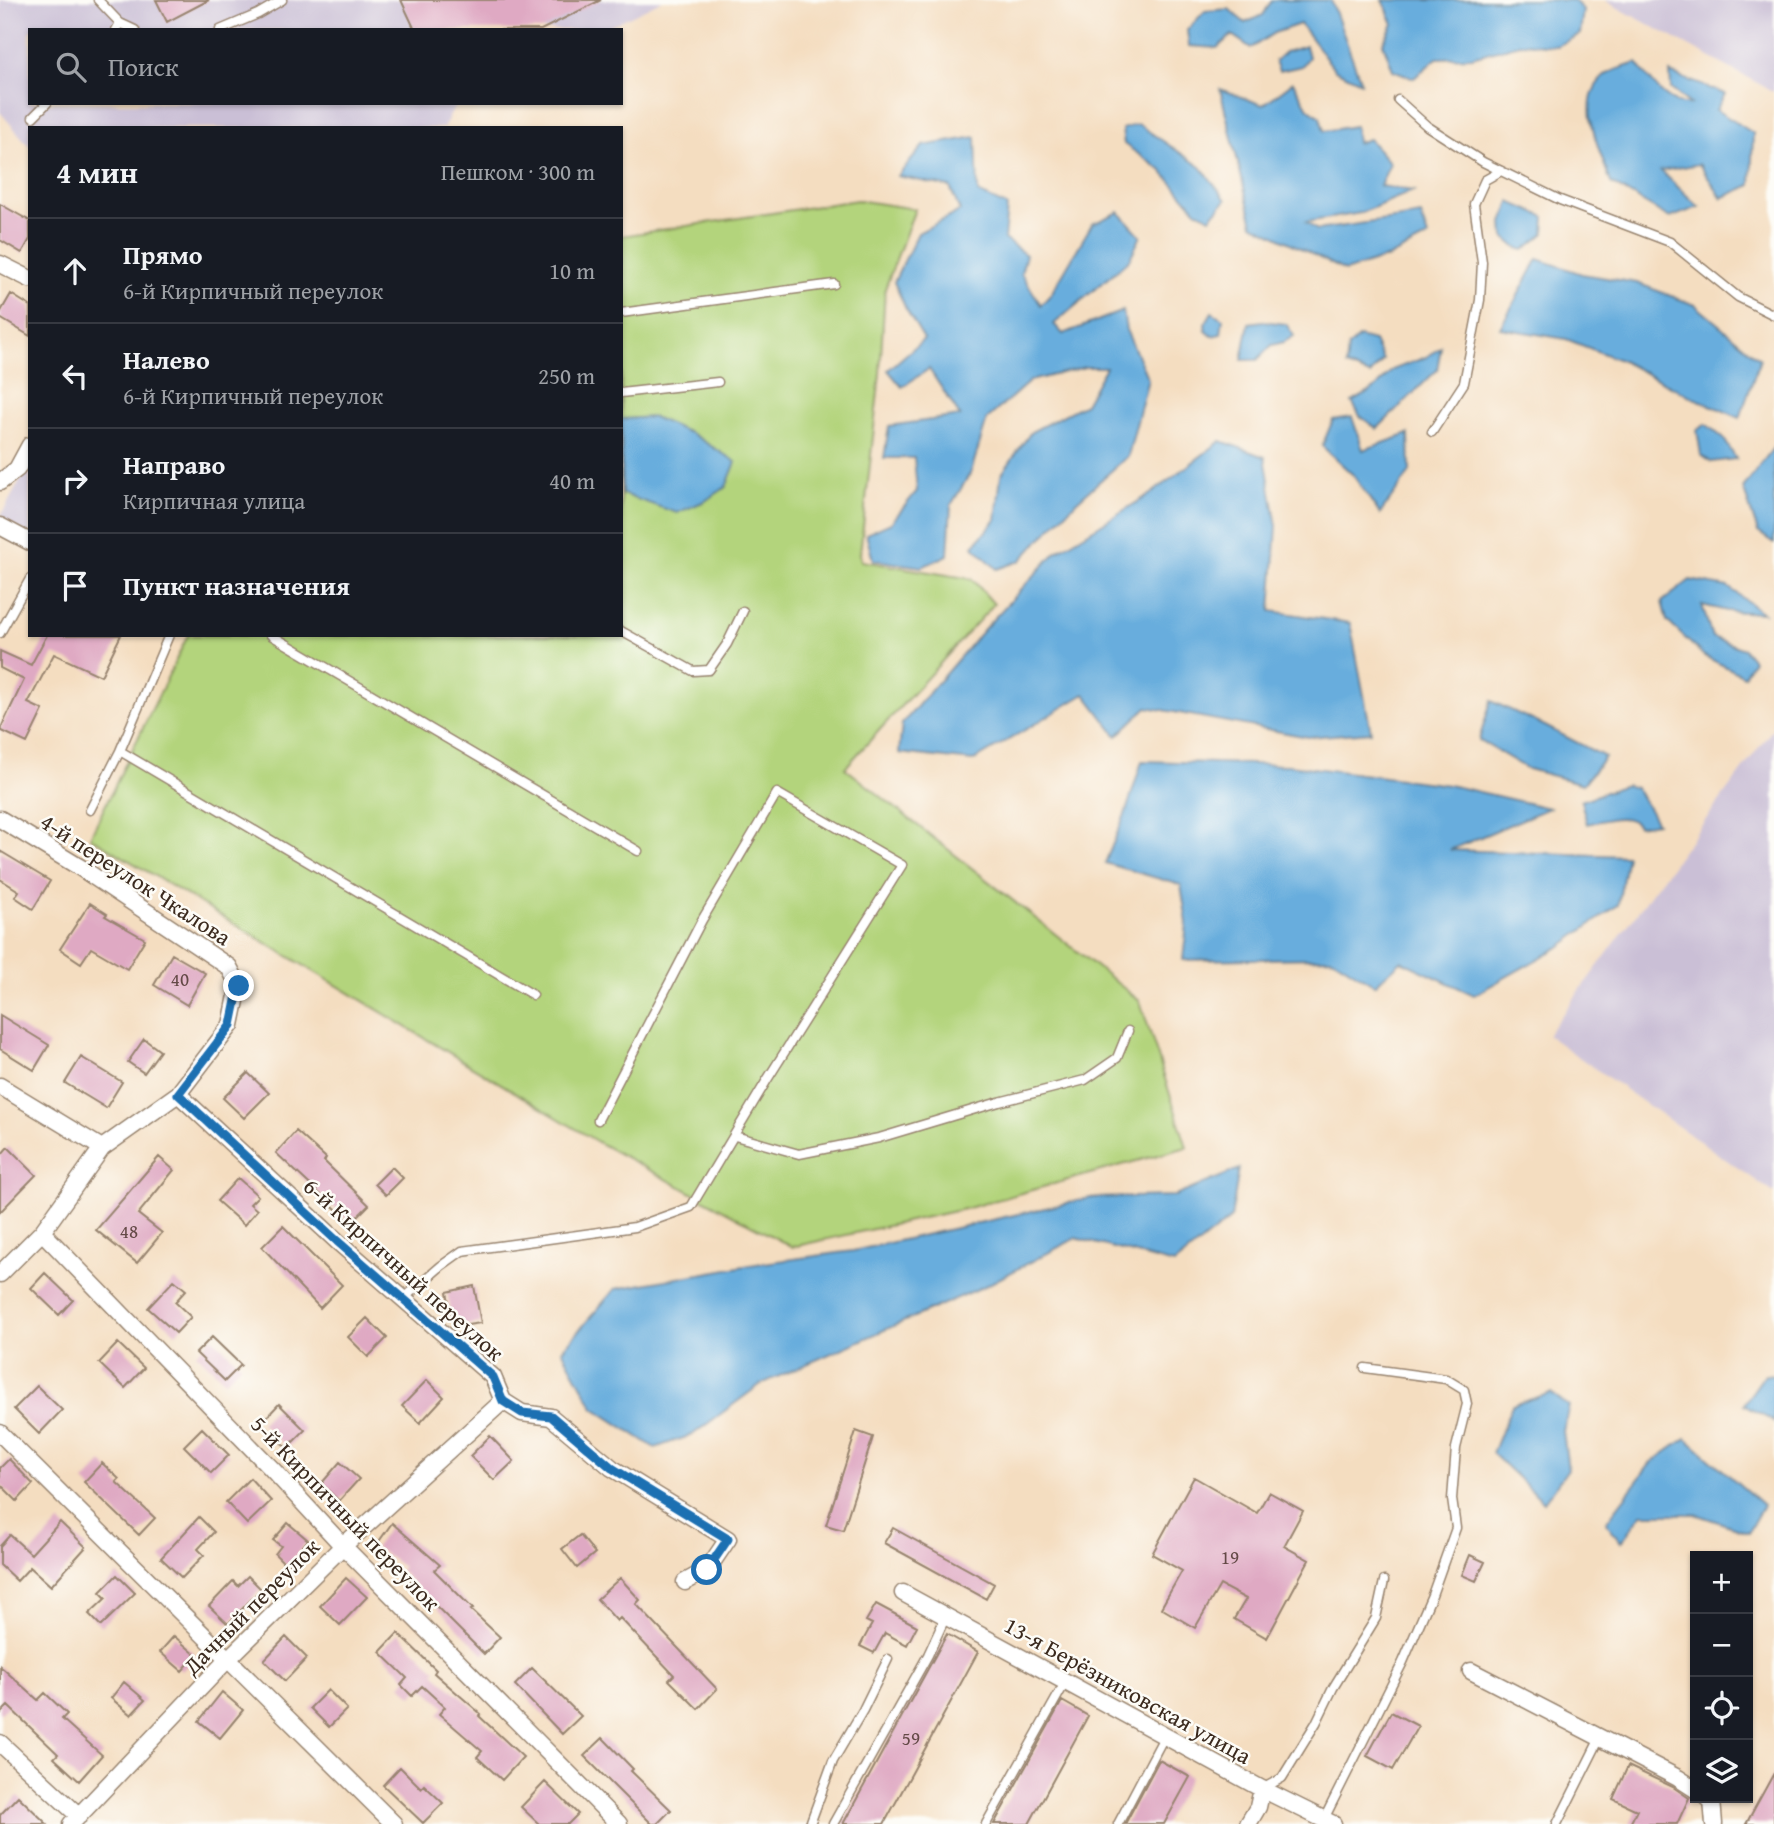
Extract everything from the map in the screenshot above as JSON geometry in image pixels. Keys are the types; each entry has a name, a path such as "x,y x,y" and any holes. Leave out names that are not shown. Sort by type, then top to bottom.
{"street":[{"path":"0,264 28,278"},
{"path":"0,482 17,469 28,449"},
{"path":"0,526 28,541"},
{"name":"4-й переулок Чкалова","path":"0,819 81,868 229,967 239,986 231,1025 178,1094"},
{"path":"0,1086 102,1149"},
{"path":"0,1275 42,1233 102,1149 178,1094"},
{"name":"6-й Кирпичный переулок","path":"178,1094 337,1241 493,1377 503,1401"},
{"name":"5-й Кирпичный переулок","path":"42,1233 271,1468 343,1546 619,1824"},
{"path":"503,1401 522,1413 551,1416 612,1468 728,1539 707,1570 685,1582"},
{"name":"Дачный переулок","path":"75,1820 227,1660 343,1546 503,1401"},
{"path":"0,1433 394,1824"},
{"name":"13-я Берёзниковская улица","path":"904,1593 1262,1789 1328,1822"},
{"path":"1471,1671 1690,1786"},
{"path":"0,1743 75,1820"},
{"path":"1248,1824 1258,1807 1262,1789"},
{"path":"1712,1803 1714,1824"}],"lane":[{"path":"98,0 118,27"},
{"path":"225,28 282,0"},
{"path":"1398,100 1427,126 1501,171 1560,200 1670,242 1738,297 1774,315"},
{"path":"33,117 45,105"},
{"path":"1432,432 1464,383 1480,300 1482,262 1474,204 1485,180 1501,171"},
{"path":"623,313 834,284"},
{"path":"623,393 718,382"},
{"path":"0,633 28,583"},
{"path":"623,632 692,671 709,670 727,644 743,611"},
{"path":"90,810 120,751 168,637"},
{"path":"274,637 638,851"},
{"path":"120,751 533,995"},
{"path":"403,1299 462,1251 635,1227 691,1207 902,865 777,793 702,920 597,1119"},
{"path":"735,1136 799,1154 878,1138 999,1101 1085,1080 1116,1058 1128,1031"},
{"path":"1328,1822 1403,1662 1432,1595 1456,1528 1452,1499 1456,1448 1467,1404 1464,1390 1446,1379 1365,1368"},
{"path":"1262,1789 1282,1778 1316,1723 1333,1688 1376,1618 1384,1581"},
{"path":"833,1824 928,1655 946,1616"},
{"path":"810,1824 833,1761 863,1710 888,1659"},
{"path":"986,1824 1066,1681"},
{"path":"1118,1824 1165,1735"},
{"path":"1557,1824 1600,1738"}],"shaded area":[{"path":"0,0 663,0 606,28 28,28 28,105 456,105 444,126 28,126 28,145 0,112"},
{"path":"1606,0 1774,0 1774,92 1609,3"},
{"path":"28,467 28,534 0,520"},
{"path":"1774,727 1774,1193 1547,1035"}],"green space":[{"path":"857,200 915,209 885,289 880,374 861,561 972,579 994,604 845,768 1140,1001 1187,1147 964,1209 792,1247 601,1144 90,837 187,637 623,637 623,236"}],"water":[{"path":"1272,0 1331,0 1361,82 1335,70 1300,24 1274,33 1251,48 1232,35 1217,48 1189,46 1187,30 1205,11 1229,9 1245,23 1263,15"},
{"path":"1383,0 1574,0 1583,10 1580,34 1557,46 1523,43 1472,57 1437,58 1414,78 1393,70 1383,43 1393,24"},
{"path":"1306,46 1309,57 1302,66 1279,71 1275,61 1285,52"},
{"path":"1637,63 1659,91 1681,104 1690,104 1671,89 1670,73 1725,94 1716,110 1753,133 1751,185 1722,198 1699,164 1661,171 1699,207 1670,218 1611,183 1592,127 1591,98 1596,86 1606,75"},
{"path":"1293,82 1308,108 1320,117 1324,131 1355,126 1357,143 1369,139 1390,163 1380,186 1413,191 1361,213 1306,222 1317,230 1421,215 1428,237 1389,257 1345,271 1253,224 1220,89 1263,105"},
{"path":"1138,124 1201,167 1226,200 1210,218 1196,210 1161,170 1124,144 1122,129"},
{"path":"976,137 978,193 1007,206 1004,239 1026,255 1021,273 1041,305 1051,294 1092,224 1119,212 1141,236 1129,260 1054,324 1063,334 1123,311 1126,330 1148,379 1128,456 1076,502 1020,561 997,569 973,546 996,520 1001,475 1031,432 1085,404 1106,367 1085,367 1030,381 987,419 971,472 951,505 948,555 922,567 873,560 866,534 891,523 917,491 914,458 884,458 889,426 960,416 929,369 902,387 888,370 924,339 894,282 918,233 960,211 950,187 898,176 923,146"},
{"path":"1510,202 1545,217 1544,234 1524,250 1517,248 1504,237 1503,223"},
{"path":"1538,259 1582,274 1637,283 1695,305 1760,359 1740,418 1620,360 1566,339 1500,328"},
{"path":"1212,312 1223,319 1221,334 1212,336 1206,331 1205,324"},
{"path":"1263,321 1286,324 1294,336 1272,345 1257,360 1242,360 1249,323"},
{"path":"1359,337 1374,341 1383,360 1370,375 1346,366 1348,347"},
{"path":"1441,347 1437,370 1377,429 1360,416 1352,402 1376,388 1392,370 1426,357"},
{"path":"653,417 692,434 736,462 726,487 705,501 677,513 623,494 623,419"},
{"path":"1352,417 1363,450 1409,434 1410,472 1380,514 1353,475 1322,446 1333,420"},
{"path":"1706,424 1724,439 1736,459 1711,462 1701,455 1697,430"},
{"path":"1221,441 1265,457 1277,526 1271,611 1350,623 1371,732 1308,737 1147,707 1117,736 1085,694 973,761 899,753 902,724 985,628 1056,552 1152,493"},
{"path":"1774,447 1774,543 1758,532 1743,488"},
{"path":"1690,580 1728,587 1763,613 1727,611 1702,605 1712,637 1744,649 1753,660 1744,676 1704,656 1667,621 1662,602"},
{"path":"1491,701 1605,757 1583,784 1528,769 1479,740"},
{"path":"1142,761 1289,765 1449,785 1549,808 1450,850 1627,856 1618,905 1561,946 1474,995 1401,961 1375,985 1332,958 1183,960 1187,923 1181,885 1105,863 1126,812"},
{"path":"1625,785 1636,788 1657,823 1638,826 1634,821 1622,818 1587,824 1581,801"},
{"path":"1239,1169 1231,1218 1174,1264 1076,1238 987,1285 761,1384 692,1435 655,1448 594,1408 562,1350 615,1289 756,1264 853,1251 1090,1198 1175,1196"},
{"path":"1765,1374 1774,1375 1774,1422 1744,1404"},
{"path":"1551,1393 1569,1406 1563,1431 1568,1469 1544,1502 1492,1453 1512,1405"},
{"path":"1686,1438 1763,1505 1748,1532 1695,1514 1642,1514 1621,1542 1606,1522 1651,1463"}],"building":[{"path":"156,0 209,0 167,22"},
{"path":"401,0 601,0 545,28 414,28"},
{"path":"0,204 28,220 28,242 22,253 0,240"},
{"path":"11,294 28,305 28,335 0,318"},
{"path":"46,637 120,637 101,676 54,654 28,703 43,710 27,743 0,730 24,680 0,668 0,651 31,665"},
{"path":"0,851 50,881 33,909 15,897 19,891 0,879"},
{"path":"90,903 107,914 105,916 145,939 127,969 91,948 81,963 60,949"},
{"path":"172,954 205,973 187,1005 154,985"},
{"path":"0,1015 49,1045 34,1070 0,1049"},
{"path":"144,1039 160,1051 144,1073 128,1062"},
{"path":"81,1057 122,1082 106,1108 65,1083"},
{"path":"248,1073 269,1093 244,1118 223,1098"},
{"path":"296,1131 326,1158 324,1161 369,1205 351,1223 276,1153"},
{"path":"8,1147 36,1175 0,1212 0,1156"},
{"path":"159,1157 174,1170 138,1214 162,1233 137,1263 96,1230"},
{"path":"392,1167 403,1178 386,1195 375,1184"},
{"path":"238,1178 258,1196 250,1204 257,1210 244,1225 217,1201"},
{"path":"283,1226 342,1285 320,1308 262,1247"},
{"path":"45,1273 73,1300 59,1315 31,1288"},
{"path":"174,1280 186,1290 175,1302 191,1317 176,1333 148,1308"},
{"path":"474,1286 481,1323 454,1327 447,1292"},
{"path":"367,1318 387,1338 368,1357 348,1337"},
{"path":"212,1337 241,1365 225,1381 196,1353"},
{"path":"118,1343 144,1368 125,1388 99,1363"},
{"path":"427,1380 444,1397 420,1423 402,1406"},
{"path":"37,1386 62,1410 39,1434 14,1409"},
{"path":"279,1404 305,1430 287,1448 261,1423"},
{"path":"202,1428 229,1455 211,1473 184,1446"},
{"path":"856,1431 873,1437 843,1530 826,1525"},
{"path":"490,1436 514,1461 494,1480 470,1456"},
{"path":"9,1459 33,1484 17,1501 0,1484 0,1468"},
{"path":"340,1462 359,1479 339,1501 321,1484"},
{"path":"102,1463 119,1479 116,1482 155,1518 139,1535 84,1482"},
{"path":"1194,1477 1257,1513 1269,1492 1303,1511 1284,1546 1309,1560 1267,1638 1234,1619 1246,1599 1220,1585 1195,1628 1161,1608 1182,1571 1152,1554"},
{"path":"250,1478 271,1501 247,1524 226,1502"},
{"path":"199,1517 214,1532 198,1549 204,1555 182,1578 161,1558"},
{"path":"60,1522 86,1547 51,1586 30,1567 17,1581 0,1565 0,1546 10,1535 31,1554"},
{"path":"288,1523 308,1540 287,1566 275,1554 281,1546 273,1540"},
{"path":"392,1523 440,1565 434,1570 500,1637 484,1654 400,1570 403,1567 375,1547"},
{"path":"893,1528 994,1584 986,1599 884,1543"},
{"path":"580,1535 595,1553 577,1568 562,1549"},
{"path":"1470,1555 1485,1562 1476,1581 1462,1575"},
{"path":"117,1575 135,1593 101,1626 89,1614 106,1598 100,1592"},
{"path":"248,1576 261,1589 228,1624 209,1606 233,1581 238,1586"},
{"path":"346,1578 367,1597 340,1625 320,1606"},
{"path":"620,1578 640,1600 636,1604 717,1689 698,1709 669,1680 674,1675 620,1618 617,1621 597,1599"},
{"path":"876,1604 917,1626 907,1645 885,1633 874,1653 860,1646 872,1624 866,1621"},
{"path":"398,1633 436,1670 434,1673 481,1714 479,1716 523,1757 502,1780 477,1757 482,1751 439,1714 445,1707 422,1686 412,1696 401,1685 407,1678 380,1652"},
{"path":"947,1634 978,1652 884,1824 843,1824"},
{"path":"174,1636 196,1655 182,1671 160,1652"},
{"path":"286,1637 307,1658 285,1681 264,1660"},
{"path":"0,1666 38,1700 45,1693 67,1714 62,1719 102,1755 79,1781 54,1758 58,1754 8,1706 0,1714"},
{"path":"532,1668 581,1716 562,1734 515,1685"},
{"path":"124,1682 145,1700 131,1715 111,1698"},
{"path":"328,1690 347,1709 329,1727 310,1708"},
{"path":"222,1692 243,1710 220,1738 199,1721"},
{"path":"1062,1701 1088,1716 1029,1824 994,1824"},
{"path":"1391,1712 1418,1726 1393,1770 1367,1756"},
{"path":"603,1738 633,1769 631,1771 671,1810 657,1824 652,1824 584,1756"},
{"path":"1159,1760 1190,1777 1164,1824 1125,1824"},
{"path":"1628,1766 1673,1787 1689,1798 1677,1824 1630,1824 1637,1810 1613,1799"},
{"path":"400,1767 421,1788 424,1785 443,1803 423,1823 383,1785"},
{"path":"1774,1773 1774,1824 1746,1824"},
{"path":"545,1782 578,1814 568,1824 539,1824 521,1807"},
{"path":"18,1796 47,1824 0,1824 0,1815"}],"route":[{"path":"239,986 231,1025 178,1094 337,1241 493,1377 503,1401 522,1413 551,1416 612,1468 728,1539 707,1570"}]}
